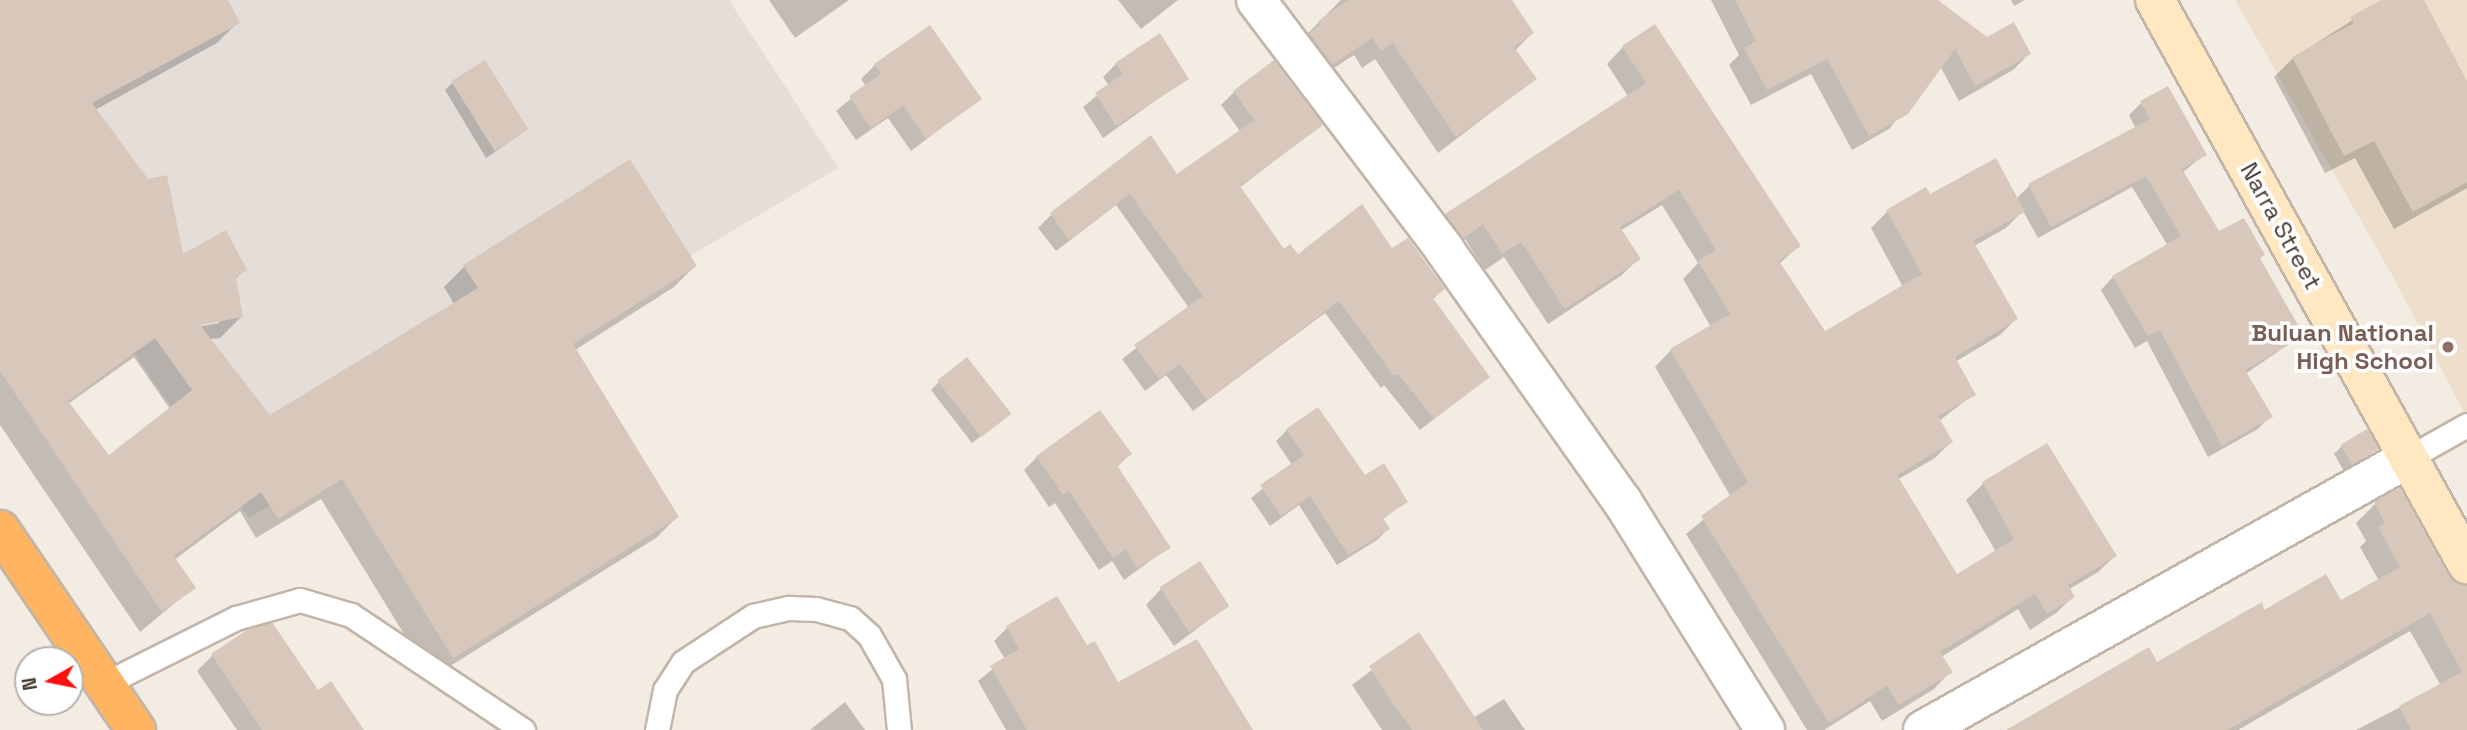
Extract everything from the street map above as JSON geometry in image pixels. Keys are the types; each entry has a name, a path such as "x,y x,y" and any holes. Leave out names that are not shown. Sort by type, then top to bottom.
{"highway":[{"path":"0,530 136,730"}],"street":[{"path":"1256,0 1444,249 1622,501 1765,730"},
{"name":"Narra Street","path":"2155,0 2467,564"},
{"path":"1923,730 2410,457"}],"lane":[{"path":"2410,457 2467,425"},
{"path":"104,684 236,618 300,600 351,615 523,730"},
{"path":"657,730 665,690 683,662 753,616 789,608 816,609 850,618 869,635 894,679 899,730"}],"shaded area":[{"path":"0,0 729,0 838,168 249,518 133,352"},
{"path":"2235,0 2467,0 2467,418 2392,275"}],"building":[{"path":"0,0 228,0 240,23 92,103 148,179 167,175 183,254 226,230 247,270 236,277 243,317 200,325 270,415 478,288 463,265 630,159 697,266 573,344 679,517 453,658 342,479 278,519 261,492 174,556 196,588 162,612 0,371","holes":["155,338 192,390 109,455 68,401"]},
{"path":"1348,0 1512,0 1534,33 1514,47 1537,79 1456,137 1393,43 1381,51 1372,38 1332,65 1309,33 1320,25 1318,21"},
{"path":"1735,0 1938,0 1987,37 2014,22 2031,54 1975,86 1955,49 1908,114 1869,136 1827,59 1767,90 1744,48 1756,41"},
{"path":"2381,0 2424,0 2467,81 2467,182 2413,212 2374,141 2344,156 2292,57 2354,23 2350,17"},
{"path":"1655,24 1801,246 1779,261 1825,331 1922,274 1886,210 1926,187 1930,194 1996,158 2025,212 1973,241 2018,319 1955,357 1976,395 1938,416 1953,442 1897,475 1957,574 2014,539 1982,482 2047,443 2117,556 2068,585 2075,597 2047,614 2035,594 1940,652 1953,672 1899,705 1887,686 1829,723 1701,516 1748,482 1670,349 1730,314 1698,261 1716,250 1679,190 1620,227 1641,259 1565,309 1521,242 1502,254 1483,224 1463,239 1445,214 1646,83 1622,46"},
{"path":"930,25 982,99 926,139 903,105 871,128 849,96 881,74 874,64"},
{"path":"1160,33 1189,79 1116,126 1095,93 1123,74 1115,63"},
{"path":"485,60 528,130 495,151 451,81"},
{"path":"1274,60 1323,125 1240,186 1284,249 1290,244 1298,254 1362,204 1392,248 1408,238 1445,289 1433,298 1490,377 1434,419 1398,374 1394,376 1339,301 1207,400 1180,364 1159,379 1134,345 1203,296 1130,194 1069,240 1050,213 1151,135 1177,174 1254,120 1233,91"},
{"path":"2168,86 2207,155 2182,169 2219,231 2244,218 2265,255 2260,258 2304,336 2245,370 2273,417 2222,446 2160,330 2148,336 2112,276 2181,236 2146,176 2051,227 2028,184 2150,119 2140,101"},
{"path":"967,357 1011,414 981,437 937,380"},
{"path":"1318,407 1365,475 1384,463 1408,502 1383,518 1390,529 1348,555 1310,496 1281,516 1260,485 1304,455 1286,429"},
{"path":"1100,410 1132,454 1117,465 1171,548 1137,568 1126,549 1113,558 1069,491 1063,495 1036,456"},
{"path":"2367,429 2379,449 2352,465 2340,445"},
{"path":"2400,488 2448,575 2467,586 2467,730 2411,730 2399,706 2462,672 2430,613 2228,730 2006,730 2149,647 2157,662 2262,602 2264,610 2326,574 2341,600 2400,567 2378,527 2385,523 2374,502"},
{"path":"1200,561 1229,606 1189,632 1160,587"},
{"path":"1057,596 1087,645 1095,641 1118,682 1197,639 1253,730 1027,730 990,666 1019,649 1006,626"},
{"path":"272,622 318,690 331,681 364,730 262,730 211,654 248,629"},
{"path":"1419,632 1483,730 1412,730 1389,698 1369,666"}],"place":[{"name":"Buluan National High School","path":"2448,347"}]}
